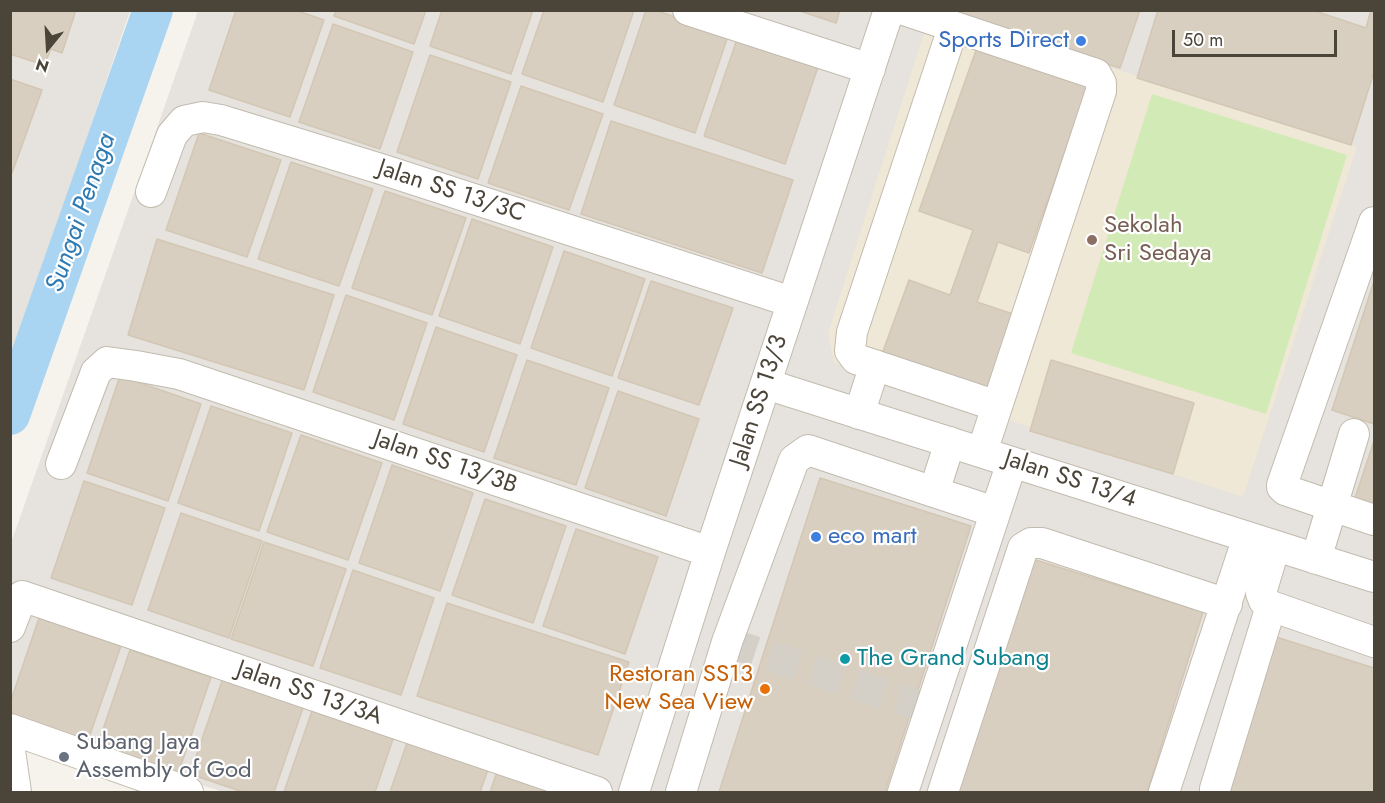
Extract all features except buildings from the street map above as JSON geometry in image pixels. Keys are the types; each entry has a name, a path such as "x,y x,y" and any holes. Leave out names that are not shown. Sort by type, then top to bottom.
{"street":[{"path":"688,10 870,69"},
{"name":"Jalan SS 13/3","path":"634,792 710,552 889,10"},
{"path":"904,10 1096,74 1101,83 1101,91 982,452"},
{"path":"953,28 852,332 850,351 856,359 997,406"},
{"name":"Jalan SS 13/3C","path":"151,192 172,135 184,121 204,117 221,120 384,170 792,302"},
{"path":"1374,222 1282,485 1285,490 1374,520"},
{"name":"Jalan SS 13/3B","path":"61,464 96,372 107,362 179,375 710,552"},
{"path":"859,414 875,365"},
{"name":"Jalan SS 13/4","path":"766,384 1374,577"},
{"path":"1316,559 1354,434"},
{"path":"934,492 950,442"},
{"path":"681,792 728,642 794,460 808,450 995,512"},
{"path":"903,792 1012,462"},
{"path":"1164,792 1227,604 1262,541"},
{"path":"1262,541 1261,593 1264,601 1271,606 1374,642"},
{"path":"943,792 1023,548 1031,543 1042,543 1227,604"},
{"name":"Jalan SS 13/3A","path":"10,627 22,596 597,792"},
{"path":"1215,792 1271,606"},
{"path":"10,729 188,792"},
{"path":"10,751 16,792"}],"shaded area":[{"path":"11,11 130,11 11,360"},
{"path":"198,11 1374,11 1374,792 223,792 11,722 11,543"},
{"name":"Sekolah Sri Sedaya","path":"931,11 1357,147 1243,497 834,363 828,333"}],"green space":[{"path":"1152,94 1347,155 1266,414 1071,353"}],"waterway":[{"name":"Sungai Penaga","path":"10,415 153,10"}],"tunnel":[{"path":"727,642 930,709"}],"place":[{"name":"Sports Direct","path":"1081,41"},
{"name":"Sekolah Sri Sedaya","path":"1092,240"},
{"name":"eco mart","path":"816,537"},
{"name":"The Grand Subang","path":"845,659"},
{"name":"Restoran SS13 New Sea View","path":"765,689"},
{"name":"Subang Jaya Assembly of God","path":"64,757"}]}
